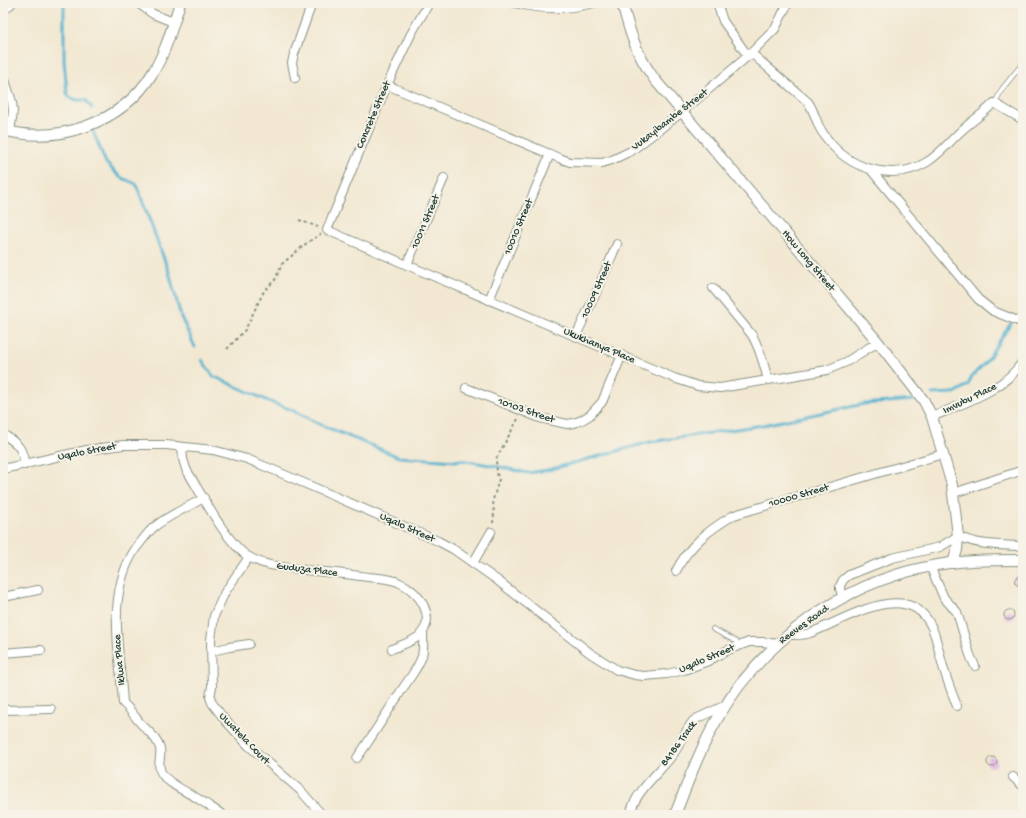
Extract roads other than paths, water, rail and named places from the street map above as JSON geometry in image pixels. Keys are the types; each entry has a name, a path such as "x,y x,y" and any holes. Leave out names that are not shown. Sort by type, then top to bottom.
{"street":[{"path":"138,3 153,14 174,22"},
{"path":"3,74 12,102 13,111 7,131 42,135 62,133 79,129 109,116 134,97 160,61 180,3"},
{"path":"295,78 292,63 294,54 312,3"},
{"name":"Concrete Street","path":"327,230 387,85 411,34 429,3"},
{"path":"514,3 530,7 556,9 594,3"},
{"name":"How Long Street","path":"622,3 630,34 642,62 664,91 878,342 920,394 932,417 954,493 958,536 957,550 953,562"},
{"path":"717,3 723,21 750,55 808,102 822,132 833,146 851,161 871,170 888,172 908,169 926,162 994,103 1023,120"},
{"name":"Vukayibambe Street","path":"387,85 570,162 602,163 631,151 682,112 750,55 775,29 788,3"},
{"path":"3,10 12,4"},
{"name":"10010 Street","path":"489,300 550,154"},
{"path":"871,170 978,299 993,311 1023,323"},
{"name":"10011 Street","path":"407,265 444,178"},
{"name":"Ukukhanya Place","path":"327,230 674,378 698,386 720,388 810,373 835,367 846,362 878,342"},
{"name":"10009 Street","path":"576,336 617,244"},
{"path":"713,288 757,342 768,380"},
{"name":"10103 Street","path":"466,388 540,418 567,424 582,420 597,409 602,402 622,355"},
{"name":"Imvubu Place","path":"932,417 994,388 1008,378 1023,361"},
{"path":"3,434 12,440 22,450 25,465"},
{"name":"Uqalo Street","path":"3,469 87,450 123,445 166,445 213,450 247,459 422,533 473,563 590,653 617,670 644,676 656,676 684,670 708,661 741,645 753,642 777,644"},
{"name":"Guduza Place","path":"182,447 186,469 228,536 242,552 249,557 269,565 381,578 400,582 417,595 424,605 426,622 423,631 422,656 387,715 357,758"},
{"name":"10000 Street","path":"676,571 688,551 697,540 734,515 943,454"},
{"path":"954,493 1023,470"},
{"name":"Iklwa Place","path":"204,498 154,527 133,554 121,580 117,610 118,641 123,703 130,709 137,720 159,745 159,767 162,774 183,790 223,815"},
{"path":"473,563 491,532"},
{"path":"843,598 840,586 843,580 850,575 892,558 940,547 958,536 986,545 1023,546"},
{"name":"Uwatela Court","path":"249,557 219,602 214,616 212,626 212,687 210,696 212,703 225,720 249,746 301,791 322,815"},
{"name":"Reeves Road","path":"675,815 707,738 726,705 747,677 777,644 816,614 843,598 888,578 930,566 953,562 1023,560"},
{"path":"930,566 944,598 957,612 970,655 975,666"},
{"path":"3,597 38,590"},
{"path":"788,635 809,634 866,609 890,603 912,606 924,615 931,625 947,682 956,706"},
{"path":"392,649 411,641 423,631"},
{"path":"212,651 249,644"},
{"path":"3,653 41,650"},
{"name":"84186 Track","path":"630,815 637,797 675,751 691,724 698,718 726,705"},
{"path":"3,710 51,708"},
{"path":"1013,778 1023,786"}],"lane":[{"path":"994,103 1002,89 1023,63"},
{"path":"713,629 741,645"}],"waterway":[{"path":"64,3 64,61 67,93 69,97 77,100 86,100 92,108"},
{"path":"92,129 106,163 120,177 136,184 169,272 181,317 195,347"},
{"path":"932,394 955,393 968,385 972,376 986,362 1011,323"},
{"path":"202,360 213,376 275,404 290,409 319,424 399,457 460,460 528,473 548,470 650,442 763,425 864,404 914,400"}]}
